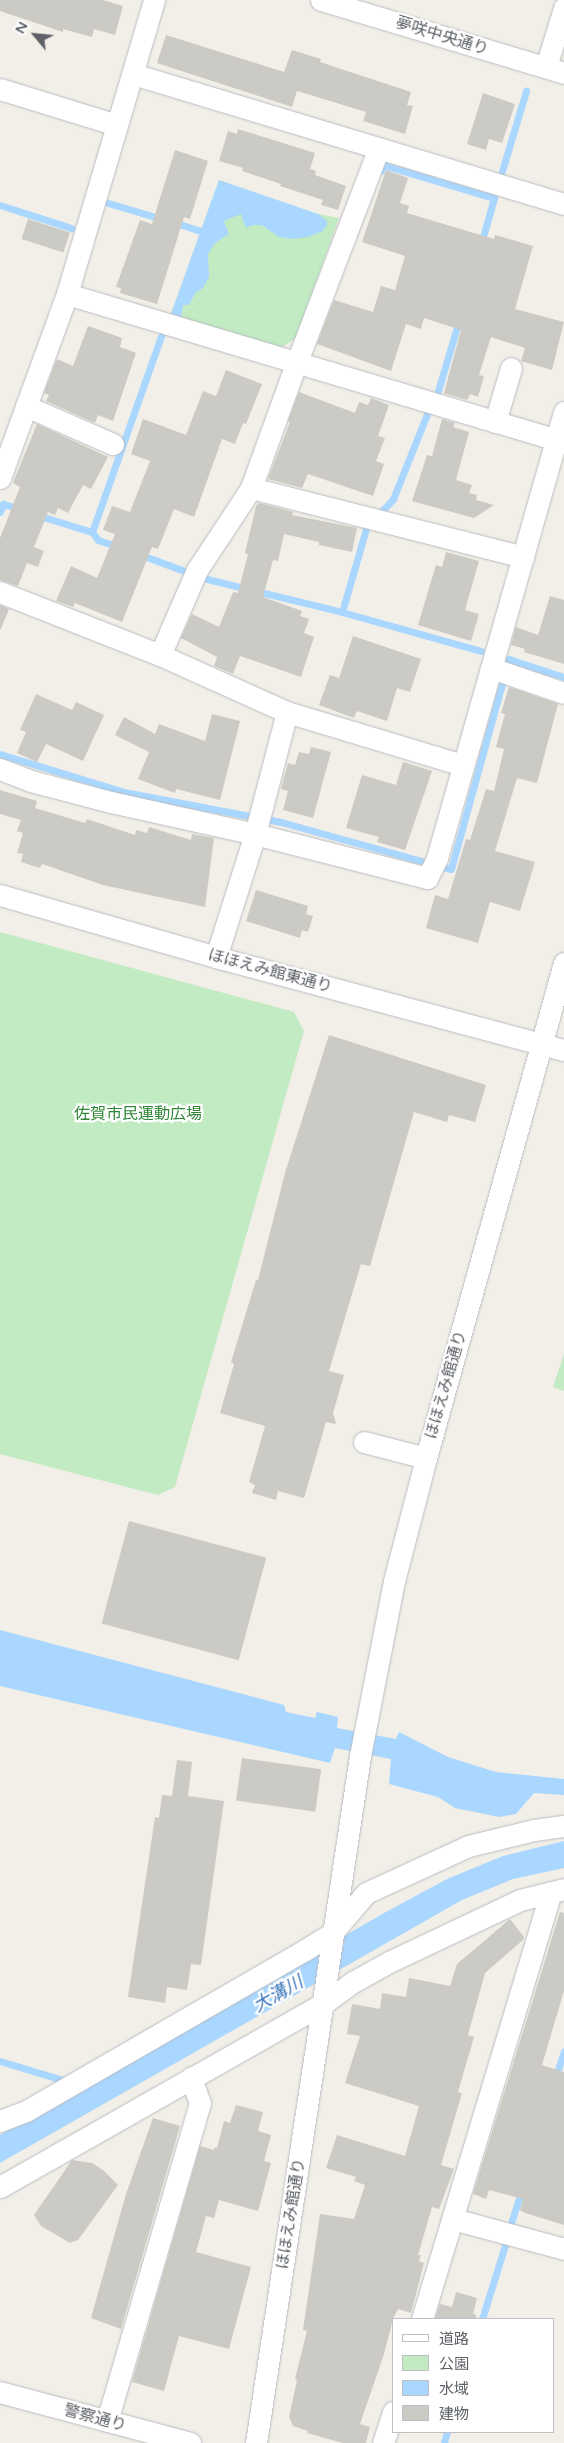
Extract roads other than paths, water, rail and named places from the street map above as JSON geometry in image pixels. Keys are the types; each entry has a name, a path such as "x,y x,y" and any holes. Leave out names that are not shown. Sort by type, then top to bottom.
{"street":[{"path":"0,478 67,294 154,0"},
{"name":"夢咲中央通り","path":"321,0 555,70"},
{"path":"555,70 564,8"},
{"path":"133,74 564,204"},
{"path":"0,89 117,125"},
{"path":"160,656 197,570 251,488 296,364 380,148"},
{"path":"67,294 296,364 560,441"},
{"path":"495,422 511,368"},
{"path":"26,406 113,444"},
{"path":"0,769 31,781 111,802 257,824 427,878 435,864 463,764 501,671 523,557 560,441 564,412"},
{"path":"251,488 523,557"},
{"path":"0,592 160,656 287,712 463,764"},
{"path":"501,671 564,694"},
{"path":"216,957 257,824 287,712"},
{"name":"ほほえみ館東通り","path":"0,895 216,957 564,1050"},
{"name":"ほほえみ館通り","path":"256,2443 360,1756 394,1581 426,1458 564,963"},
{"path":"364,1442 426,1458"},
{"path":"0,2121 26,2111 331,1938 366,1893 468,1846 534,1830 564,1826"},
{"path":"0,2187 191,2078 325,1993 353,1982 389,1962 520,1900 557,1891"},
{"path":"422,2318 557,1891"},
{"path":"107,2421 200,2103 191,2078"},
{"path":"453,2219 564,2248"},
{"name":"警察通り","path":"0,2392 190,2443"},
{"path":"383,2443 392,2415"}],"water":[{"path":"219,180 318,214 327,221 327,226 321,232 308,237 292,239 279,237 262,225 253,225 246,228 241,214 224,221 229,234 215,243 208,254 209,277 203,288 195,293 189,305 183,305 181,318 171,314"},
{"path":"0,1630 284,1705 286,1712 315,1718 317,1712 338,1717 337,1728 396,1739 399,1732 448,1757 496,1772 564,1779 564,1795 534,1793 516,1814 499,1817 455,1808 438,1797 389,1784 391,1759 335,1748 330,1763 0,1686"},
{"name":"大溝川","path":"564,1841 564,1868 513,1879 462,1900 0,2163 0,2135 384,1913 447,1879 503,1856"}],"waterway":[{"path":"502,171 526,91"},
{"path":"381,171 383,165 494,198 481,244"},
{"path":"108,203 162,219"},
{"path":"0,205 71,228"},
{"path":"173,222 201,231"},
{"path":"438,391 459,320"},
{"path":"92,532 161,336"},
{"path":"381,512 393,499 427,414"},
{"path":"0,512 3,504 20,509"},
{"path":"37,515 92,532 98,540 119,547"},
{"path":"342,612 366,529"},
{"path":"141,555 182,570"},
{"path":"207,579 342,612 481,651"},
{"path":"0,754 124,792 281,822 451,869 509,659 564,677"},
{"path":"555,2079 564,2051"},
{"path":"0,2061 63,2080"},
{"path":"511,2223 522,2190"},
{"path":"482,2318 505,2245"},
{"path":"444,2443 447,2433"}],"park label":[{"name":"佐賀市民運動広場","path":"138,1114"}]}
